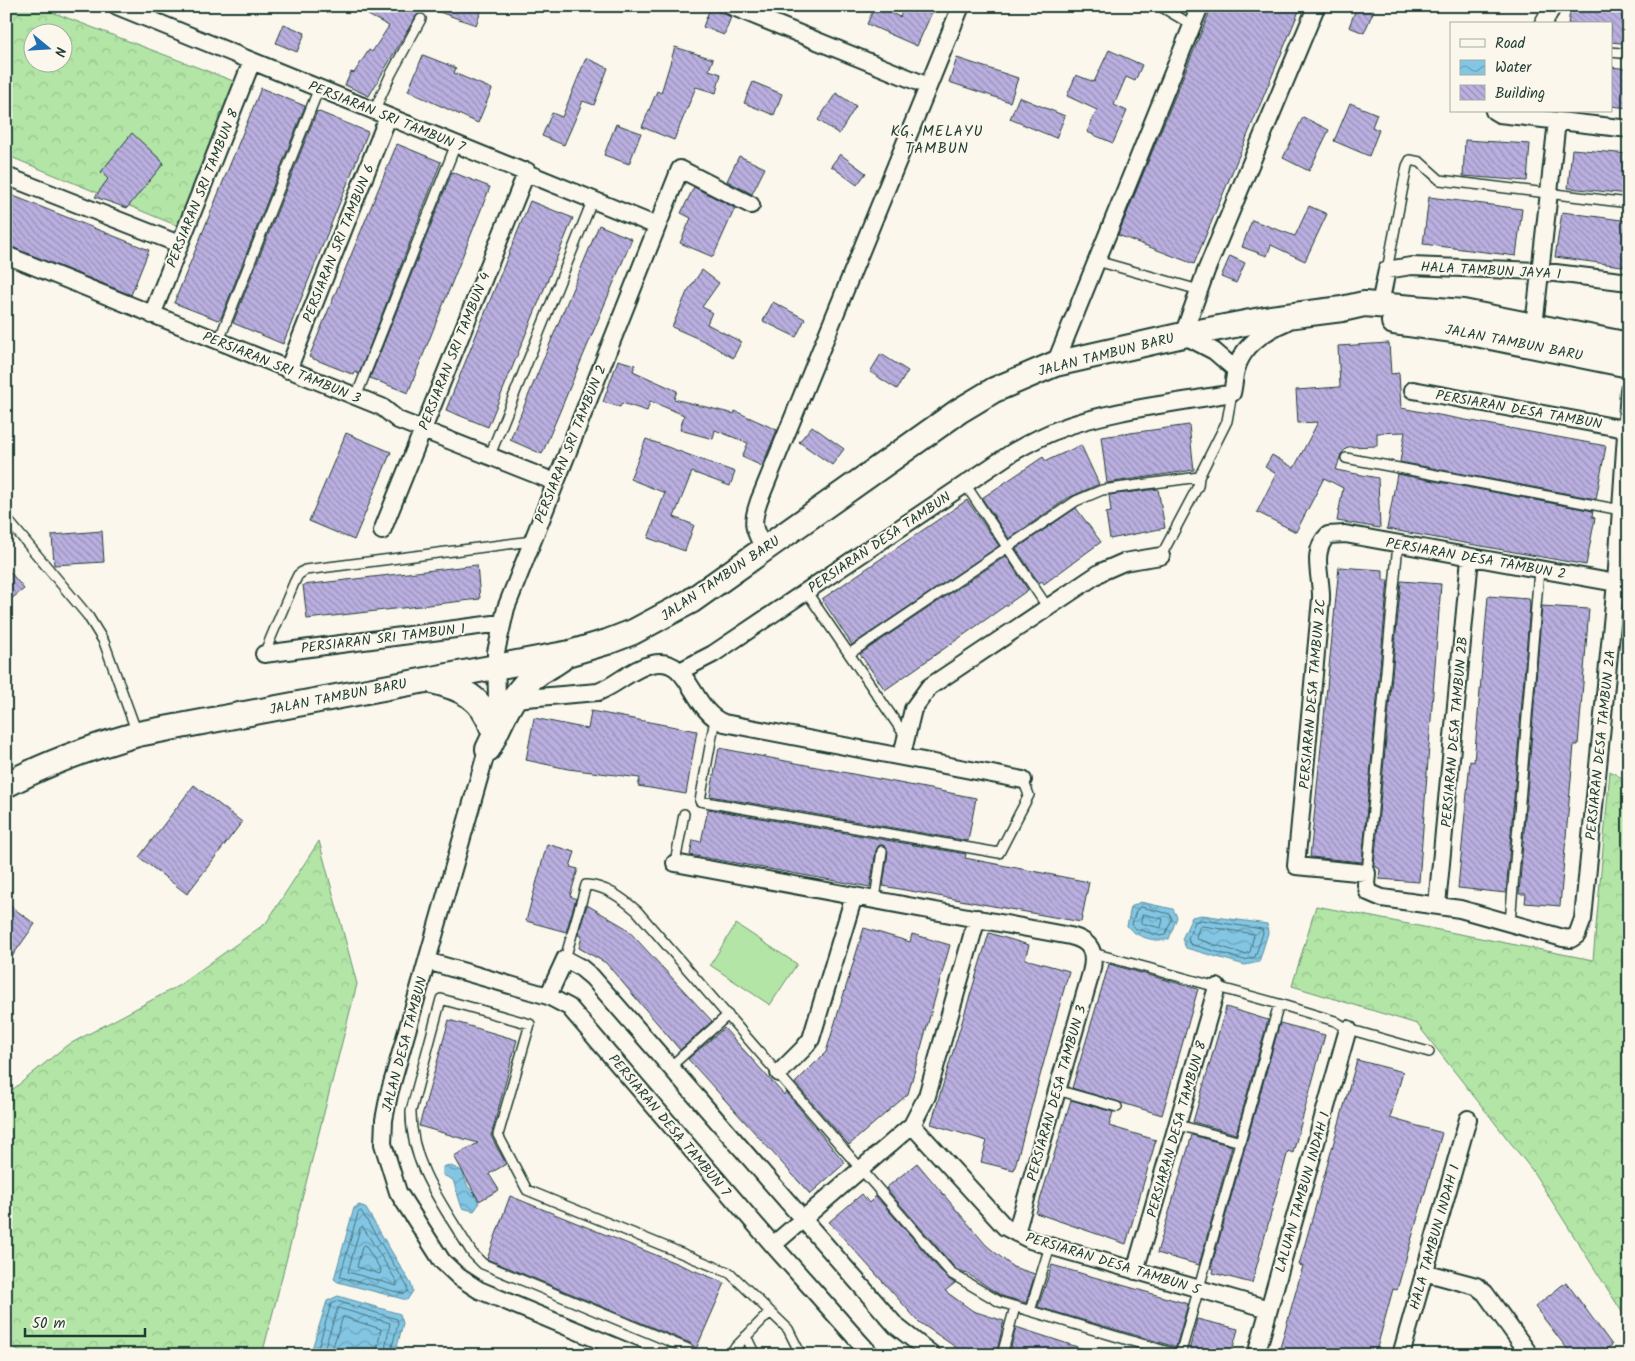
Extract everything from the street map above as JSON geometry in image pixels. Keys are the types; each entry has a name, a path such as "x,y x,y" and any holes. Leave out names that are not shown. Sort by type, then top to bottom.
{"main road":[{"name":"JALAN TAMBUN BARU","path":"6,785 40,767 73,754 138,734 570,653 607,642 661,618 691,601 958,411 994,390 1055,364 1183,335 1364,304 1463,312 1629,344"},
{"name":"JALAN TAMBUN BARU","path":"1342,309 1362,318 1494,337 1629,365"},
{"path":"1494,337 1534,326 1565,351"},
{"path":"491,739 514,698 525,684 570,653"},
{"path":"426,680 458,687 468,693 484,709 491,739"}],"street":[{"name":"PERSIARAN SRI TAMBUN 7","path":"117,6 381,114 527,171 657,226"},
{"path":"731,6 928,86"},
{"path":"764,549 754,530 753,519 759,501 961,6"},
{"path":"1055,364 1200,6"},
{"path":"1236,370 1214,351 1183,335 1199,290 1316,8 1313,6"},
{"path":"1544,22 1554,6"},
{"name":"PERSIARAN SRI TAMBUN 8","path":"152,315 252,61"},
{"path":"1495,112 1629,129"},
{"name":"PERSIARAN SRI TAMBUN 6","path":"288,370 381,114"},
{"path":"1534,326 1557,121"},
{"name":"PERSIARAN SRI TAMBUN 2","path":"495,667 501,623 555,482 680,170 751,204"},
{"name":"PERSIARAN SRI TAMBUN 4","path":"382,531 527,171"},
{"path":"6,176 180,244"},
{"name":"PERSIARAN SRI TAMBUN 3","path":"6,255 218,343 382,407 398,420 555,482"},
{"name":"HALA TAMBUN JAYA 1","path":"1387,270 1411,266 1539,271 1629,282"},
{"path":"1380,304 1387,270"},
{"path":"1232,393 1236,370 1243,356 1263,333 1306,313"},
{"name":"PERSIARAN DESA TAMBUN","path":"1413,390 1625,429"},
{"name":"PERSIARAN DESA TAMBUN 2A","path":"1510,922 1571,938 1577,935 1583,919 1616,583 1629,390"},
{"name":"PERSIARAN DESA TAMBUN","path":"680,671 713,654 1013,452 1057,430 1102,417 1232,393"},
{"name":"PERSIARAN DESA TAMBUN 2","path":"1336,533 1616,583"},
{"name":"PERSIARAN DESA TAMBUN 2C","path":"1336,533 1328,535 1322,540 1318,558 1321,598 1296,866 1367,873"},
{"path":"902,755 913,709 930,687 1113,566 1161,556"},
{"name":"PERSIARAN DESA TAMBUN 2B","path":"1437,906 1470,558"},
{"name":"PERSIARAN SRI TAMBUN 1","path":"264,654 501,623"},
{"path":"514,698 598,692 610,688 641,668 652,664 664,663 673,665 680,671 700,705 714,719 724,723 902,755 1023,780"},
{"name":"JALAN DESA TAMBUN","path":"495,667 496,715 491,739 427,961 384,1120 383,1144 398,1192 442,1261 459,1277 479,1290 635,1355"},
{"path":"675,863 1079,938 1086,942 1093,953"},
{"path":"1367,873 1368,892 1375,896 1437,906 1510,922"},
{"path":"779,1073 803,1050 811,1039 854,896"},
{"path":"773,1245 912,1124 926,1096 976,918"},
{"name":"PERSIARAN DESA TAMBUN 3","path":"1016,1233 1091,974 1093,953"},
{"path":"548,996 564,959 592,977 896,1326 932,1355"},
{"name":"PERSIARAN DESA TAMBUN 7","path":"427,961 548,996 569,1007 773,1245 871,1355"},
{"name":"PERSIARAN DESA TAMBUN 8","path":"1136,1271 1217,987"},
{"name":"LALUAN TAMBUN INDAH 1","path":"1256,1355 1348,1029"},
{"name":"HALA TAMBUN INDAH 1","path":"1401,1355 1468,1120"},
{"name":"PERSIARAN DESA TAMBUN 5","path":"912,1124 995,1218 1016,1233 1050,1246 1269,1309"},
{"path":"1424,1272 1476,1286 1530,1355"}],"lane":[{"path":"1160,6 1192,25"},
{"path":"381,114 391,74 421,19"},
{"path":"1612,52 1629,54"},
{"path":"218,343 319,88"},
{"path":"356,397 456,144"},
{"path":"1387,270 1406,166 1410,160 1420,162 1440,180 1549,195 1629,203"},
{"path":"490,455 593,199"},
{"path":"1096,261 1199,290"},
{"path":"1161,556 1198,486 1199,477 1227,421 1232,393"},
{"path":"1346,458 1621,510"},
{"path":"849,654 1076,501 1102,490 1199,477"},
{"path":"965,484 1048,608"},
{"path":"6,518 88,616 104,642 138,734"},
{"path":"264,654 294,583 305,570 532,541"},
{"path":"1367,873 1398,544"},
{"path":"1510,922 1539,570"},
{"path":"806,591 906,737"},
{"path":"714,719 700,802 999,852 1029,795 1023,780"},
{"path":"675,863 684,814"},
{"path":"875,899 882,851"},
{"path":"564,959 586,886 594,886 618,895 637,911 952,1274 988,1297 1015,1307 1179,1355 1279,1004"},
{"path":"1093,953 1279,1004 1334,1021 1348,1029 1429,1052"},
{"path":"694,1355 688,1349 483,1264 472,1253 420,1166 411,1126 411,1111 441,999 530,1024 498,1135 527,1190 730,1273 788,1329 801,1355"},
{"path":"671,1066 728,1015"},
{"path":"1057,1090 1117,1107"},
{"path":"1178,1125 1241,1142"},
{"path":"1030,1311 1050,1246"},
{"path":"1002,1355 1015,1307"},
{"path":"728,1355 770,1312"},
{"path":"746,1336 755,1355"}],"green space":[{"path":"6,6 36,6 236,82 178,226 6,155"},
{"path":"1610,771 1629,782 1629,1323 1532,1170 1417,1024 1292,986 1316,906 1593,960"},
{"path":"319,841 357,984 262,1355 21,1355 6,1334 6,1095 66,1046 178,986 266,923"},
{"path":"736,924 797,964 770,1005 710,965"}],"water":[{"path":"1140,902 1173,909 1177,917 1169,939 1146,938 1127,926 1131,907"},
{"path":"1202,915 1267,924 1268,933 1259,962 1245,965 1186,948 1182,939 1192,917"},
{"path":"449,1165 462,1171 468,1187 474,1192 479,1204 474,1211 462,1208 453,1180 443,1175 443,1167"},
{"path":"359,1205 365,1207 411,1284 413,1291 407,1300 338,1282 334,1279 354,1208"},
{"path":"338,1296 400,1314 403,1323 395,1355 310,1355 327,1301"}],"building":[{"path":"373,6 427,6 423,13 416,16 369,96 345,85 351,72 354,73 369,50 372,52 389,26 368,15"},
{"path":"428,6 483,6 476,25 428,8"},
{"path":"875,6 900,17 904,6 925,6 933,10 917,46 867,24"},
{"path":"1212,6 1288,6 1299,11 1194,264 1118,235"},
{"path":"1357,6 1374,10 1364,33 1349,27"},
{"path":"1571,6 1608,6 1629,9 1629,44 1612,42 1612,22 1568,22"},
{"path":"710,8 731,17 724,35 703,27"},
{"path":"284,24 305,33 297,52 276,43"},
{"path":"675,47 713,59 709,70 721,74 716,93 696,87 674,140 642,127 657,91 661,93"},
{"path":"1109,50 1142,65 1135,81 1126,77 1114,105 1127,111 1113,143 1087,132 1097,110 1067,96 1076,75 1094,82"},
{"path":"423,55 456,68 454,73 492,89 478,123 408,91"},
{"path":"586,58 608,68 594,105 583,101 564,145 542,136 552,113 562,117"},
{"path":"957,58 1018,78 1010,102 949,82"},
{"path":"1612,67 1629,69 1629,108 1612,106"},
{"path":"753,82 782,94 774,115 744,103"},
{"path":"261,88 305,106 221,318 218,320 174,303"},
{"path":"836,93 856,106 839,134 818,120"},
{"path":"1019,97 1065,116 1056,138 1010,119"},
{"path":"1350,103 1377,114 1372,127 1379,130 1369,156 1334,141"},
{"path":"317,111 368,132 283,344 233,323"},
{"path":"1303,117 1329,130 1309,171 1283,158"},
{"path":"616,124 641,133 629,164 604,155"},
{"path":"132,133 164,163 127,208 95,197 108,179 101,172"},
{"path":"1465,140 1530,144 1527,181 1463,176"},
{"path":"397,144 441,162 359,374 355,372 354,375 309,357"},
{"path":"1572,149 1629,154 1629,194 1568,188"},
{"path":"840,154 866,173 857,185 831,166"},
{"path":"739,156 765,168 752,194 727,181"},
{"path":"452,172 490,187 408,393 370,378"},
{"path":"694,187 735,208 713,257 680,243 691,218 681,213"},
{"path":"6,193 149,250 131,295 6,245"},
{"path":"1429,197 1522,209 1516,256 1423,244"},
{"path":"530,201 573,218 488,427 446,410"},
{"path":"1309,206 1327,214 1305,261 1271,245 1267,256 1242,247 1252,220 1295,236"},
{"path":"1562,212 1629,221 1629,267 1555,257"},
{"path":"599,225 632,239 542,454 510,440"},
{"path":"1230,256 1245,263 1236,283 1221,277"},
{"path":"702,270 719,283 702,307 712,312 707,324 741,342 733,358 706,342 672,327 687,292"},
{"path":"773,302 805,319 796,337 763,321"},
{"path":"1389,343 1391,374 1399,373 1401,408 1606,446 1596,499 1400,462 1405,432 1377,433 1377,446 1348,447 1341,454 1336,470 1378,478 1380,528 1337,521 1343,488 1324,478 1296,532 1257,512 1276,474 1265,467 1272,455 1294,468 1318,422 1298,423 1296,390 1340,387 1338,346"},
{"path":"881,354 908,371 897,389 870,372"},
{"path":"618,360 635,365 633,371 677,391 674,399 734,414 735,411 777,430 762,466 742,457 748,443 715,430 713,439 680,430 684,415 650,401 647,411 622,403 620,407 603,402"},
{"path":"1189,425 1194,470 1107,483 1101,437"},
{"path":"812,426 844,449 832,465 799,442"},
{"path":"346,433 391,452 354,540 309,521"},
{"path":"646,439 735,472 730,486 692,472 674,517 694,525 685,551 648,538 665,493 630,479"},
{"path":"1081,445 1099,484 1068,498 1009,539 982,498 1043,457 1046,461"},
{"path":"1397,474 1593,511 1592,517 1595,518 1586,565 1387,529"},
{"path":"1158,489 1165,528 1110,539 1106,513 1111,512 1109,495"},
{"path":"967,500 999,546 852,645 822,599"},
{"path":"1076,508 1101,542 1044,584 1042,581 1039,583 1016,549"},
{"path":"102,531 104,562 54,565 52,535"},
{"path":"1006,556 1028,590 885,690 860,654"},
{"path":"477,565 480,599 307,619 303,585"},
{"path":"6,567 24,589 6,603"},
{"path":"1339,567 1383,570 1383,580 1388,580 1362,862 1310,857"},
{"path":"1401,581 1441,584 1419,882 1379,879 1380,869 1374,866"},
{"path":"1488,596 1529,599 1530,605 1506,893 1458,888 1470,761 1474,762"},
{"path":"1542,606 1589,609 1578,745 1574,745 1560,906 1525,903 1526,894 1519,894"},
{"path":"591,711 697,731 686,794 638,786 640,778 568,769 526,760 534,718 588,729"},
{"path":"719,748 976,798 968,841 710,796"},
{"path":"194,785 242,822 187,894 139,857"},
{"path":"708,809 966,854 965,858 1089,882 1081,922 883,886 888,852 883,845 879,845 876,850 870,887 690,855 693,840 701,842"},
{"path":"547,844 575,852 570,867 578,869 570,896 576,899 566,932 526,921"},
{"path":"6,903 35,924 6,965"},
{"path":"587,905 626,928 712,1021 680,1050 606,963 579,948 582,936 578,935"},
{"path":"864,928 910,942 912,934 950,945 908,1094 849,1145 795,1083 826,1052"},
{"path":"989,933 1029,945 1025,959 1069,971 1014,1170 981,1162 987,1141 931,1124"},
{"path":"1109,964 1198,989 1162,1115 1072,1088"},
{"path":"1226,1007 1268,1020 1236,1134 1193,1122"},
{"path":"449,1020 517,1040 491,1136 506,1164 489,1174 499,1190 479,1201 454,1156 478,1143 419,1126"},
{"path":"1280,1023 1325,1035 1293,1153 1288,1151 1252,1283 1213,1273 1214,1269 1211,1268"},
{"path":"724,1028 784,1095 786,1092 845,1163 810,1194 688,1059"},
{"path":"1357,1060 1403,1072 1390,1118 1442,1133 1397,1290 1393,1289 1375,1355 1278,1355 1303,1266 1299,1265"},
{"path":"1071,1100 1113,1112 1109,1126 1156,1140 1126,1244 1036,1213"},
{"path":"1192,1135 1232,1146 1199,1265 1157,1253"},
{"path":"917,1163 986,1245 1013,1267 1035,1274 1026,1303 1002,1296 966,1273 956,1269 886,1188"},
{"path":"862,1194 869,1203 876,1196 947,1278 955,1283 945,1291 973,1311 1004,1321 996,1355 967,1355 919,1322 829,1222"},
{"path":"510,1196 725,1283 696,1349 690,1343 487,1259"},
{"path":"1052,1265 1188,1304 1176,1347 1038,1307"},
{"path":"1566,1282 1612,1345 1600,1355 1572,1355 1535,1307"},
{"path":"1197,1319 1238,1329 1231,1355 1188,1355"},
{"path":"1016,1327 1096,1353 1095,1355 1009,1355"}],"district":[{"name":"KG. MELAYU TAMBUN","path":"937,140"}]}
